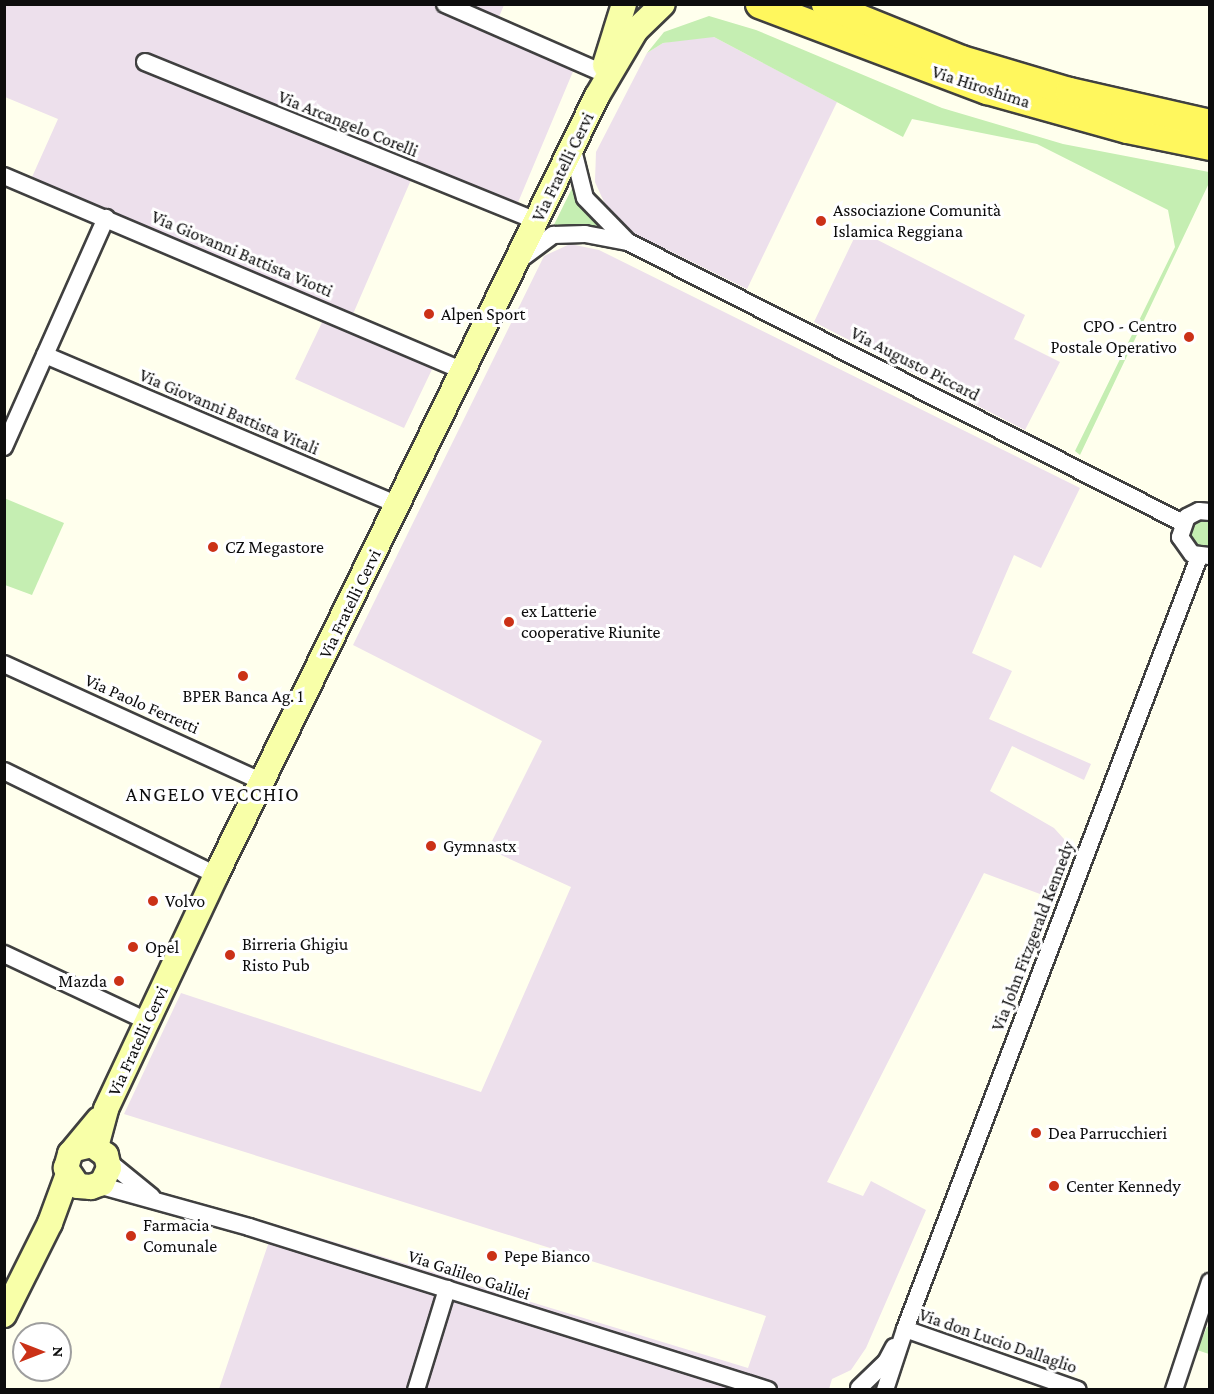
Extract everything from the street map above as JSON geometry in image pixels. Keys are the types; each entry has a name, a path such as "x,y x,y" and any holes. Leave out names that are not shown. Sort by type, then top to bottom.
{"main road":[{"name":"Via Fratelli Cervi","path":"597,96 624,4"},
{"name":"Via Fratelli Cervi","path":"93,1152 105,1112 216,875 573,150 597,96 636,30 663,4"},
{"name":"Via Hiroshima","path":"759,4 987,90 1127,129 1209,146"},
{"name":"Via Hiroshima","path":"825,4 972,62 1069,91 1209,123"},
{"path":"4,1315 50,1223 83,1182 108,1175 93,1152 67,1161 83,1182"}],"street":[{"path":"445,4 603,73"},
{"name":"Via Arcangelo Corelli","path":"145,62 537,221"},
{"name":"Via Augusto Piccard","path":"573,150 585,198 628,242"},
{"name":"Via Giovanni Battista Viotti","path":"4,176 464,371"},
{"path":"4,447 11,416 45,355 106,218"},
{"name":"Via Augusto Piccard","path":"518,262 554,235 585,234 628,242 1182,523"},
{"name":"Via Giovanni Battista Vitali","path":"45,355 398,505"},
{"path":"1182,523 1192,513 1209,512"},
{"name":"Via John Fitzgerald Kennedy","path":"885,1389 905,1329 1204,556 1182,544 1182,523"},
{"name":"Via Paolo Ferretti","path":"4,664 263,782"},
{"path":"4,771 216,875"},
{"path":"4,954 147,1021"},
{"name":"Via Galileo Galilei","path":"93,1152 158,1200"},
{"name":"Via Galileo Galilei","path":"83,1182 158,1200 768,1389"},
{"path":"1174,1389 1209,1282"},
{"path":"416,1389 447,1288"},
{"name":"Via John Fitzgerald Kennedy","path":"857,1389 886,1362 905,1329"},
{"name":"Via don Lucio Dallaglio","path":"905,1329 1078,1389"}],"shaded area":[{"path":"4,5 504,5 495,26 577,62 514,212 414,173 350,321 437,359 404,428 295,379 327,312 28,186 58,119 5,97"},
{"path":"701,36 714,37 837,102 747,289 635,234 609,213 595,182 596,152 647,53 663,43"},
{"path":"858,230 1025,315 1014,339 1060,362 1025,430 814,322"},
{"path":"570,244 599,250 1080,488 1041,568 1014,555 972,653 1012,671 989,719 1091,764 1084,780 1012,746 990,791 1054,828 1064,839 1067,853 1048,897 984,873 827,1182 863,1196 871,1181 926,1210 866,1348 851,1370 832,1379 829,1389 219,1389 275,1224 748,1368 766,1316 124,1114 181,993 481,1092 571,887 488,849 542,741 353,645 544,256"}],"green space":[{"path":"709,16 756,30 942,108 1063,144 1209,172 1209,183 1080,455 1075,451 1175,247 1168,210 1037,144 912,119 903,137 714,37 663,43 647,53 664,32"},
{"path":"579,174 585,198 628,242 546,241"},
{"path":"4,498 64,523 32,595 5,585"},
{"path":"1200,519 1209,520 1209,549 1199,550 1188,539 1191,524"},
{"path":"1209,1327 1209,1354 1197,1350"}],"place":[{"name":"Associazione Comunità Islamica Reggiana","path":"821,221"},
{"name":"Alpen Sport","path":"429,314"},
{"name":"CPO - Centro Postale Operativo","path":"1189,337"},
{"name":"CZ Megastore","path":"213,547"},
{"name":"ex Latterie cooperative Riunite","path":"509,622"},
{"name":"BPER Banca Ag. 1","path":"243,676"},
{"name":"Gymnastx","path":"431,846"},
{"name":"Volvo","path":"153,901"},
{"name":"Opel","path":"133,947"},
{"name":"Birreria Ghigiu Risto Pub","path":"230,955"},
{"name":"Mazda","path":"119,981"},
{"name":"Dea Parrucchieri","path":"1036,1133"},
{"name":"Center Kennedy","path":"1054,1186"},
{"name":"Farmacia Comunale","path":"131,1236"},
{"name":"Pepe Bianco","path":"492,1256"}],"district":[{"name":"ANGELO VECCHIO","path":"213,794"}]}
